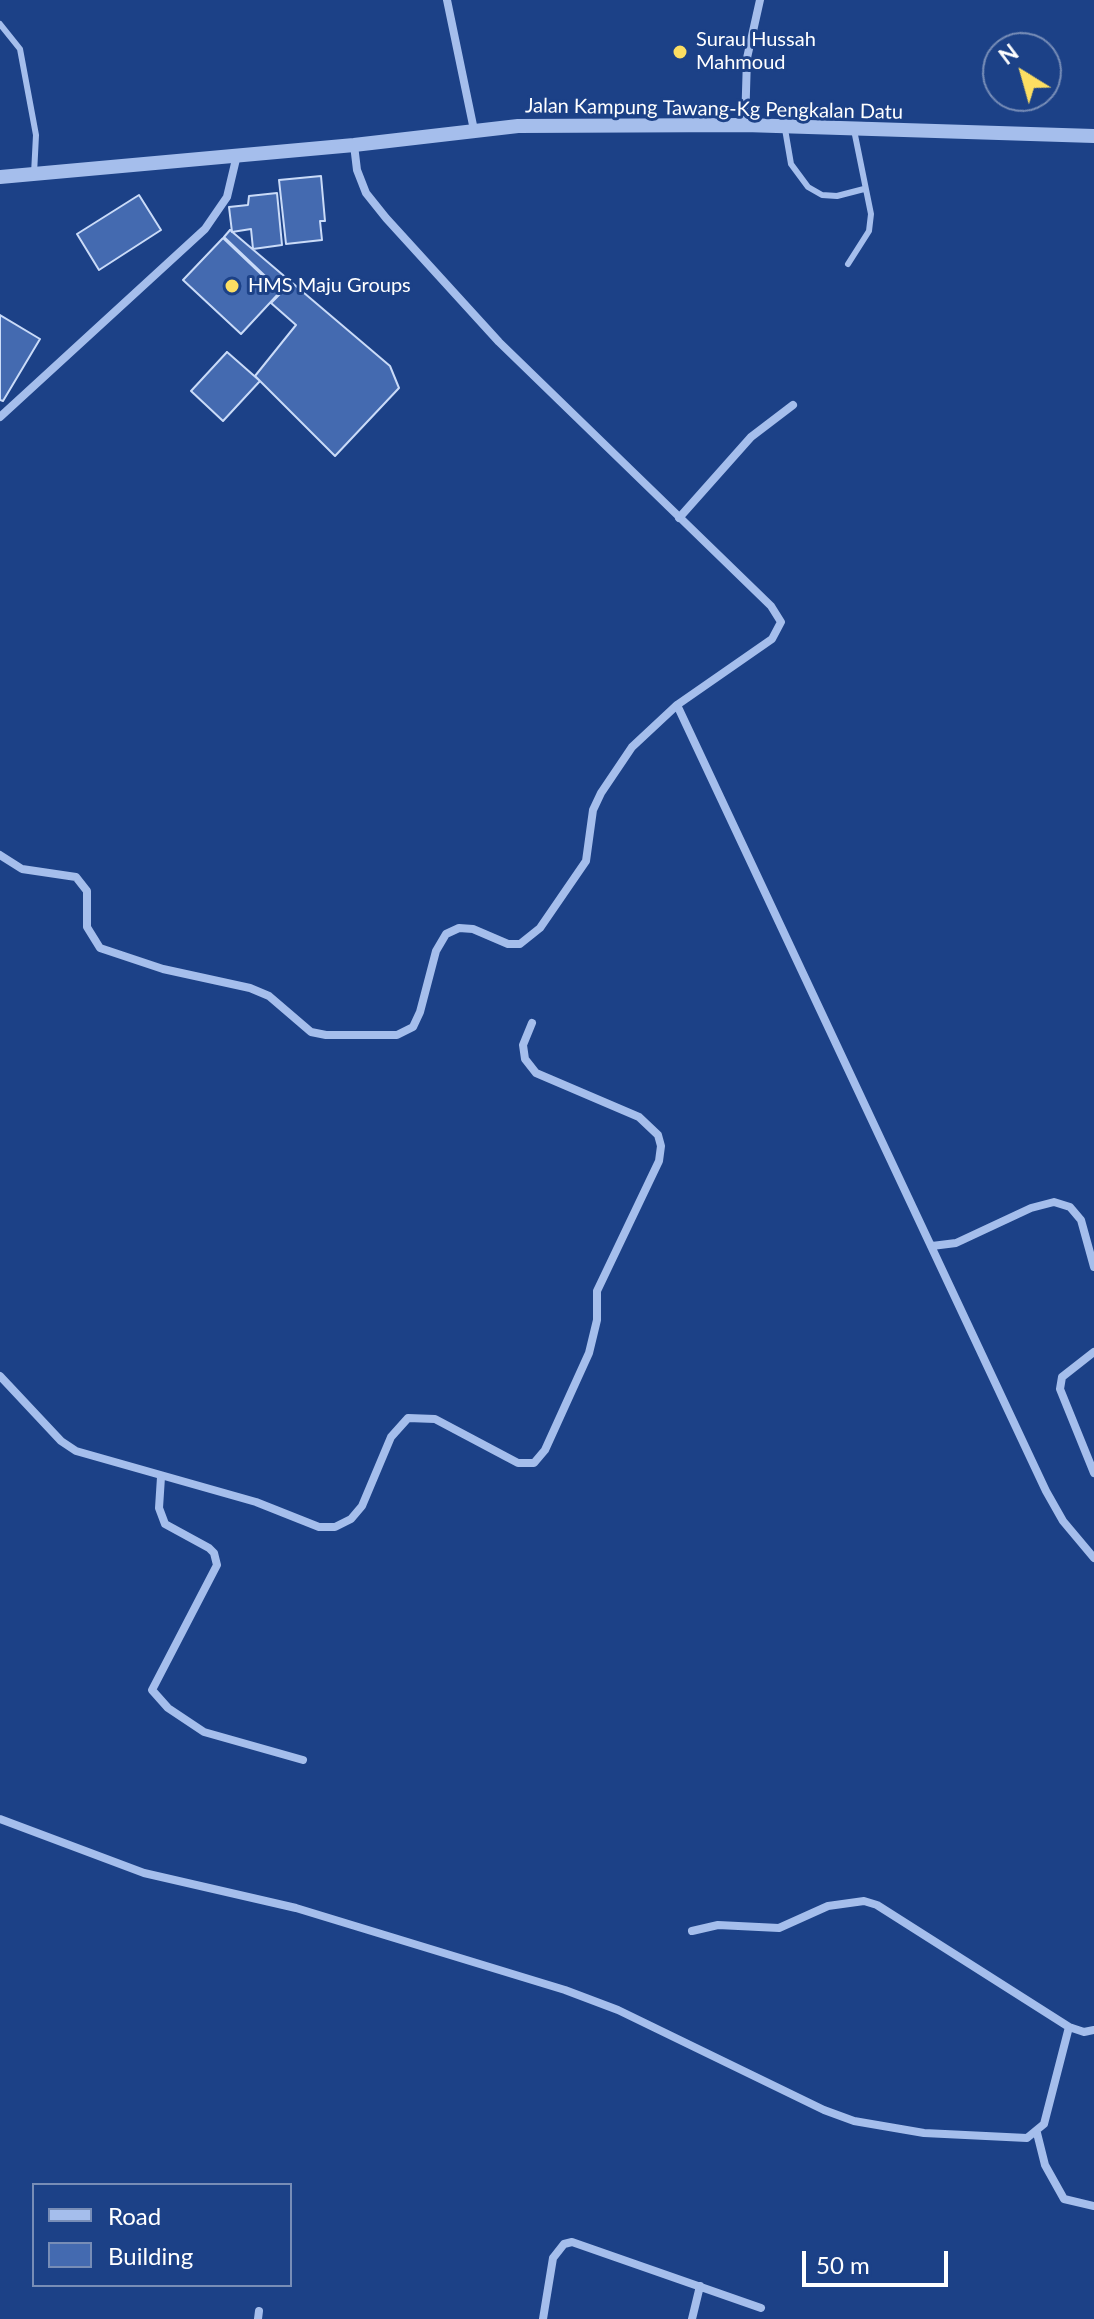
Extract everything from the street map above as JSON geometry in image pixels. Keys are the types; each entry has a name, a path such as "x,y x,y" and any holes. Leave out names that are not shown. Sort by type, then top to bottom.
{"street":[{"path":"447,0 474,130"},
{"path":"745,125 747,58 760,0"},
{"name":"Jalan Kampung Tawang-Kg Pengkalan Datu","path":"0,177 354,145 474,130 590,123 1094,136"},
{"path":"0,855 22,869 76,877 87,891 87,927 100,948 163,969 250,988 269,996 311,1032 326,1035 397,1035 413,1027 436,951 446,934 459,928 473,929 508,944 520,944 540,928 586,861 593,810 632,747 677,705 772,639 781,622 771,606 499,342 386,218 366,193 357,170 354,145"},
{"path":"0,417 205,229 227,197 237,155"},
{"path":"679,518 751,437 793,405"},
{"path":"677,705 1046,1491 1063,1521 1094,1558"},
{"path":"0,1376 61,1441 76,1451 256,1502 301,1522 335,1527 351,1519 362,1506 391,1437 408,1418 435,1419 518,1463 534,1463 540,1458 589,1353 602,1276 659,1161 661,1146 658,1135 639,1117 536,1073 525,1059 523,1045 532,1023"},
{"path":"932,1246 956,1243 1031,1208 1054,1202 1070,1207 1081,1220 1094,1267"},
{"path":"1094,1352 1062,1377 1060,1389 1094,1473"},
{"path":"161,1477 159,1508 165,1524 209,1548 217,1565 152,1690 168,1708 204,1732 303,1760"},
{"path":"0,1819 144,1873 296,1908 565,1990 618,2010 824,2110 854,2121 924,2133 1027,2138 1037,2133 1044,2124 1069,2027"},
{"path":"692,1931 718,1925 779,1928 828,1906 864,1901 877,1905 1069,2027 1084,2032 1094,2030"},
{"path":"1037,2133 1045,2165 1064,2199 1094,2206"},
{"path":"543,2319 553,2258 564,2244 572,2242 761,2308"},
{"path":"692,2319 700,2286"}],"lane":[{"path":"0,24 20,49 36,135 34,174"},
{"path":"785,129 791,164 808,187 822,195 837,196 864,189"},
{"path":"848,264 869,231 871,214 854,130"}],"building":[{"path":"321,176 325,221 320,221 322,240 286,244 279,180"},
{"path":"277,193 282,245 253,249 251,229 232,232 229,207 248,205 249,196"},
{"path":"139,195 161,230 99,270 77,234"},
{"path":"230,230 390,366 399,388 335,456 255,376 296,325 271,303 282,292 224,237"},
{"name":"HMS Maju Groups","path":"223,238 280,292 241,334 183,280"},
{"path":"0,315 40,339 3,401 0,400"},
{"path":"227,352 260,381 223,421 191,391"}],"place":[{"name":"Surau Hussah Mahmoud","path":"680,52"},
{"name":"HMS Maju Groups","path":"232,286"}]}
